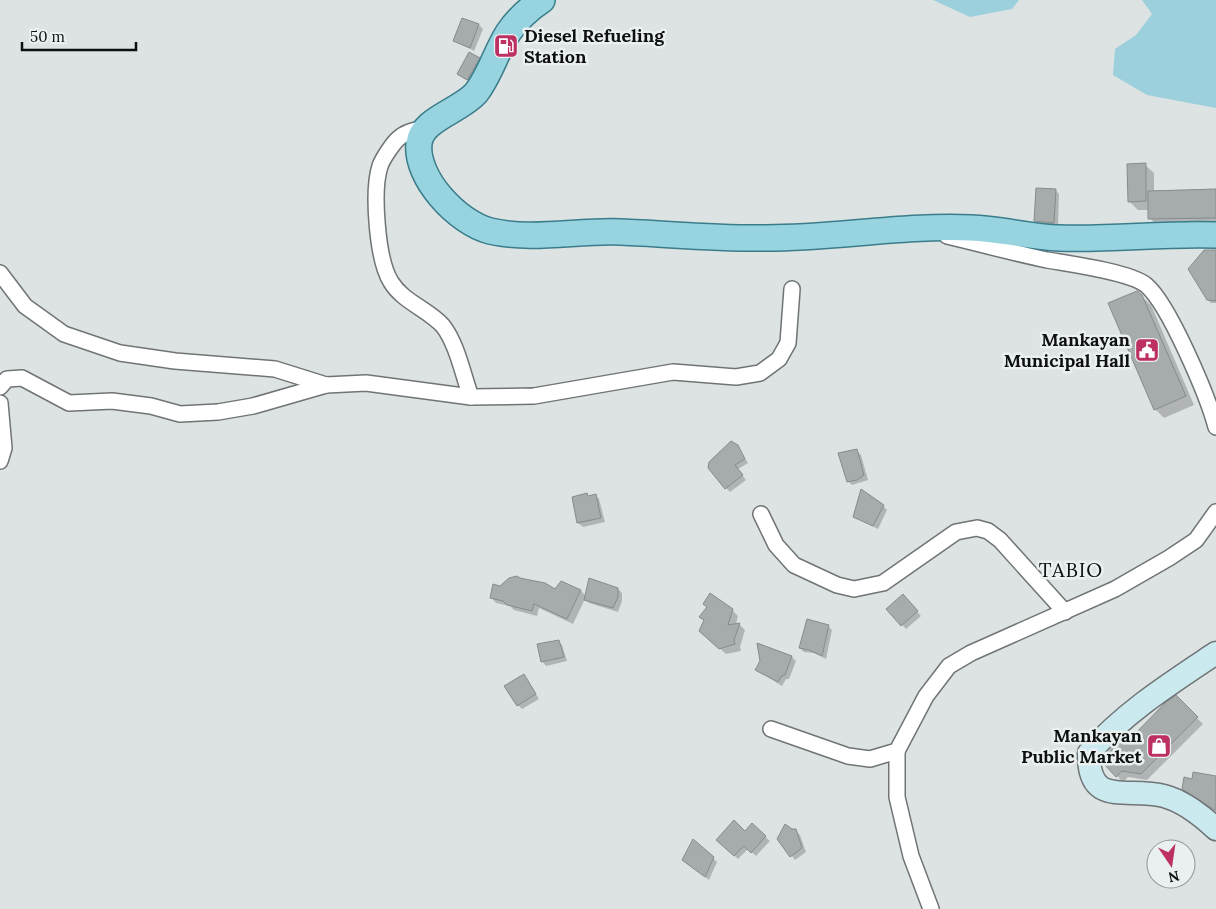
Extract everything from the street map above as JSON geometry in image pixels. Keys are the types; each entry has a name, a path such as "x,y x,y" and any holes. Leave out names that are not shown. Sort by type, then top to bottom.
{"main road":[{"path":"542,0 509,32 476,92 456,110 427,127 422,134 419,152 426,176 457,214 464,220 489,230 510,234 619,232 768,238 917,229 971,228 1056,238 1216,235"}],"street":[{"path":"427,127 404,134 397,140 380,166 377,199 381,256 391,282 404,296 443,326 455,349 471,396"},
{"path":"917,229 1015,253 1084,266 1128,277 1145,284 1160,299 1203,388 1216,427"},
{"path":"0,273 25,306 64,334 120,353 175,361 274,369 326,385"},
{"path":"0,387 7,379 22,378 70,403 112,401 151,406 180,414 218,412 253,406 326,385 366,383 471,396 534,396 673,372 736,376 760,373 778,359 788,343 792,289"},
{"path":"0,403 4,448 0,461"},
{"path":"931,909 911,856 897,797 897,752 926,696 949,666 971,652 1116,589 1169,558 1196,540 1216,512"},
{"path":"761,514 776,545 794,565 837,585 854,589 884,583 956,532 967,528 982,530 1000,540 1065,612"},
{"path":"1216,653 1154,693 1102,738 1089,753 1089,770 1094,782 1101,789 1114,793 1150,792 1167,796 1186,806 1216,829"},
{"path":"771,729 848,756 870,759 897,752"}],"shaded area":[{"path":"933,0 1019,0 1012,9 970,17"},
{"path":"1142,0 1216,0 1216,108 1147,95 1113,75 1115,49 1136,35 1152,14"}],"building":[{"path":"462,18 479,24 470,48 453,41"},
{"path":"469,52 480,58 467,80 457,74"},
{"path":"1146,163 1146,201 1128,202 1127,164"},
{"path":"1036,188 1056,189 1054,223 1034,221"},
{"path":"1216,189 1216,218 1148,219 1148,191"},
{"path":"1204,250 1216,250 1216,301 1207,300 1188,269"},
{"name":"Mankayan Municipal Hall","path":"1137,291 1142,295 1186,396 1154,410 1108,303"},
{"path":"731,441 738,445 745,459 735,465 743,475 725,489 708,468 709,462"},
{"path":"857,449 864,475 857,480 847,482 838,453"},
{"path":"861,489 884,505 873,526 853,517"},
{"path":"587,493 588,496 596,494 601,518 577,523 572,497"},
{"path":"517,576 545,583 555,589 561,581 581,590 567,619 534,604 532,611 507,605 503,601 490,598 493,584 500,586 509,578"},
{"path":"589,578 618,588 618,597 613,608 584,600"},
{"path":"710,593 733,609 728,625 740,623 734,640 735,644 719,649 699,631 704,620 699,617 707,607 703,604"},
{"path":"903,594 918,611 901,626 886,609"},
{"path":"807,619 829,625 822,656 799,648"},
{"path":"559,640 564,657 541,662 537,644"},
{"path":"757,643 792,656 785,675 778,682 755,670 760,661"},
{"path":"524,674 536,694 517,706 504,686"},
{"path":"1176,695 1198,717 1141,774 1122,771 1116,777 1103,763 1103,758 1124,736 1128,741 1165,703"},
{"path":"1193,772 1216,776 1216,811 1182,789 1184,777 1192,779"},
{"path":"734,820 745,831 752,823 766,836 751,853 744,846 734,856 716,840"},
{"path":"785,824 792,829 796,829 802,848 790,857 777,839"},
{"path":"693,839 714,857 705,877 682,860"}],"place":[{"name":"Diesel Refueling Station","path":"506,46"},
{"name":"Mankayan Municipal Hall","path":"1147,350"},
{"name":"Mankayan Public Market","path":"1159,746"}],"district":[{"name":"TABIO","path":"1071,570"}]}
